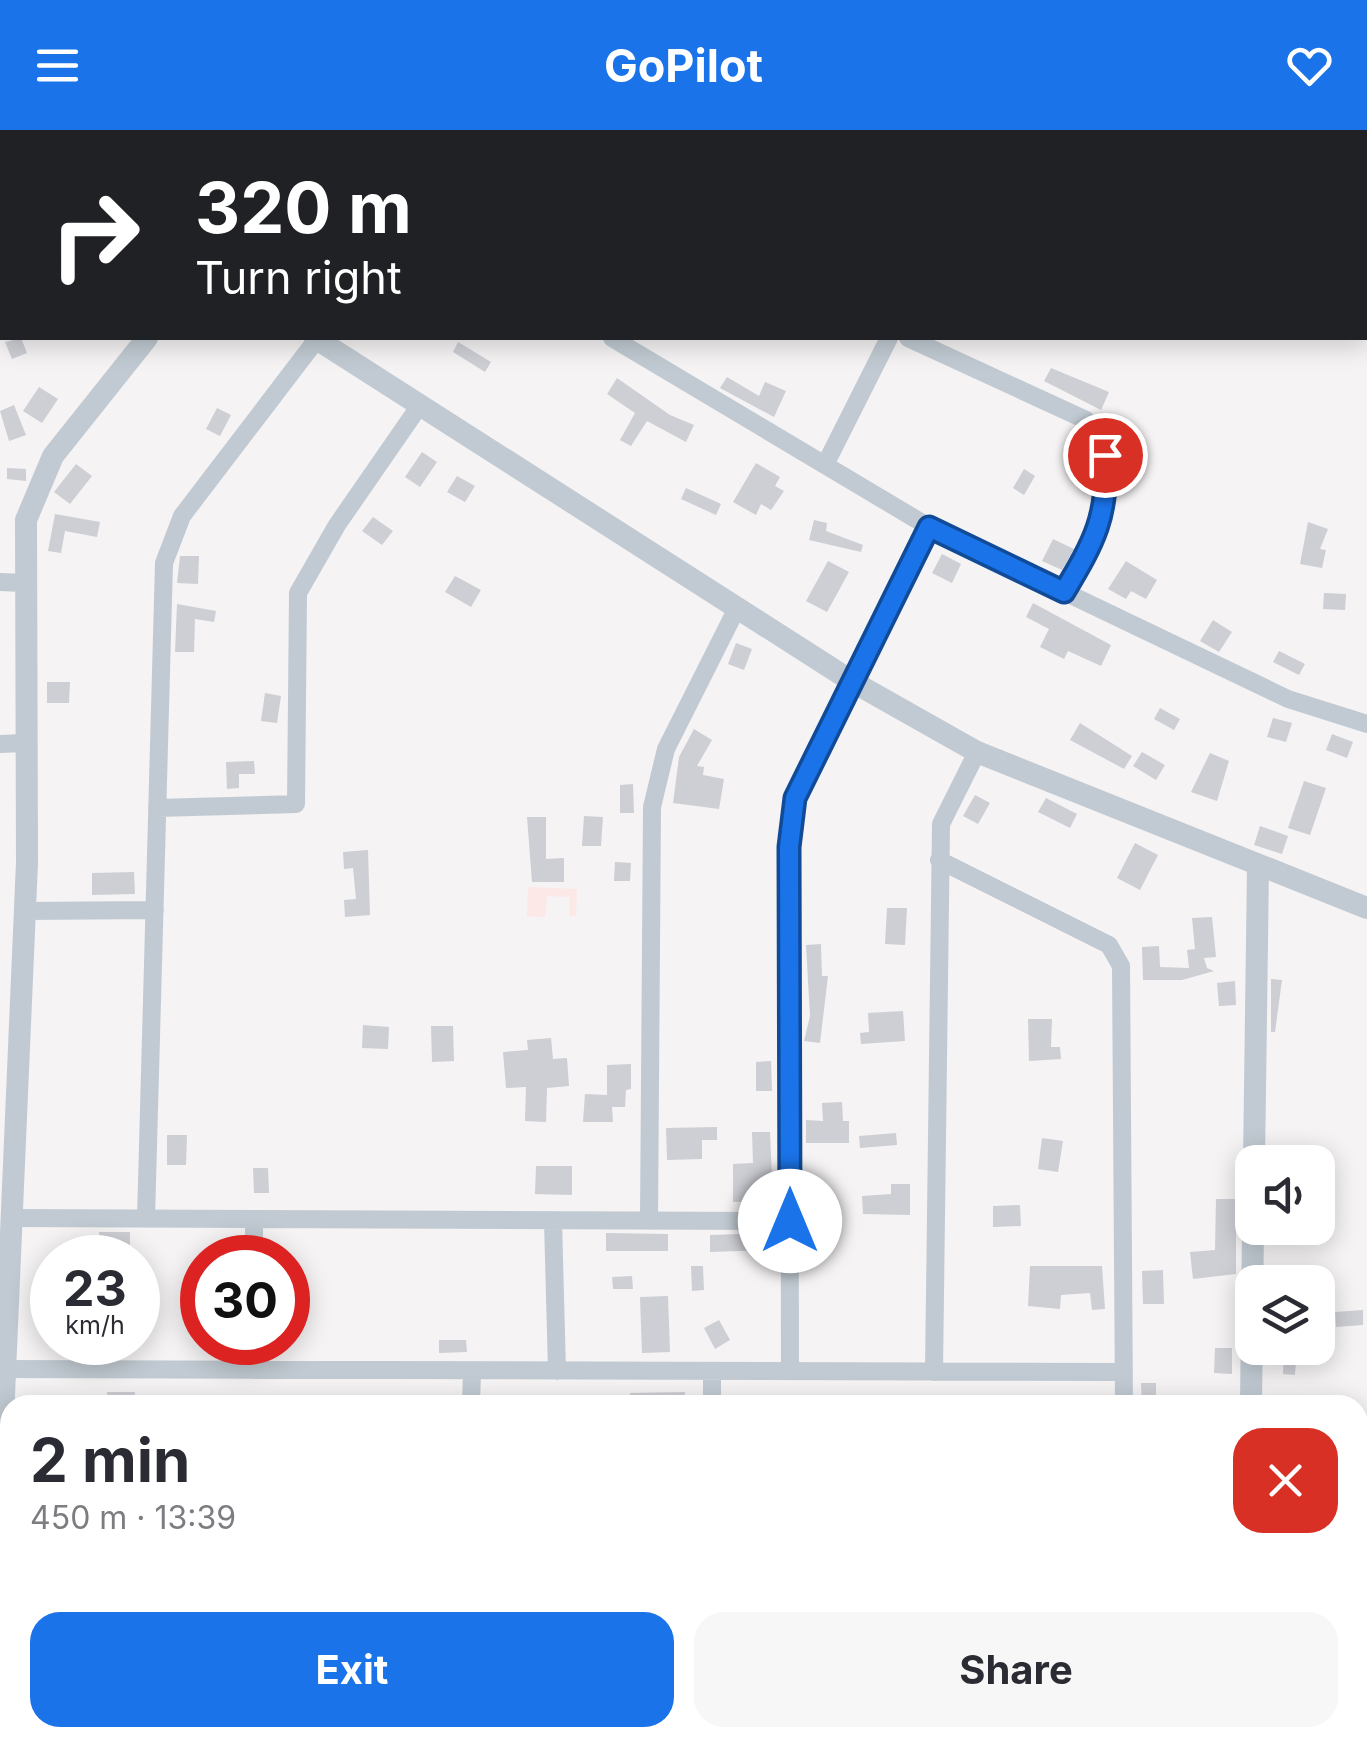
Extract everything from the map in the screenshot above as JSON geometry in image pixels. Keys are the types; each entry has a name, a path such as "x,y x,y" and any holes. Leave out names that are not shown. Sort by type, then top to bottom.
{"street":[{"path":"4,1395 12,1218 9,1078 24,911 26,520 53,456 145,340"},
{"path":"146,1219 164,563 182,516 314,340"},
{"path":"319,340 853,682 977,752 1367,908"},
{"path":"615,340 929,527 1288,699 1367,724"},
{"path":"825,465 888,340"},
{"path":"912,340 1086,420 1098,434 1108,498 1094,540 1064,592"},
{"path":"158,808 296,804 298,594 337,525 420,404"},
{"path":"790,1371 795,798 929,527"},
{"path":"0,582 24,583"},
{"path":"649,1221 652,807 666,749 737,608"},
{"path":"0,744 24,743"},
{"path":"934,1372 941,824 977,752"},
{"path":"939,860 1109,946 1121,966 1124,1395"},
{"path":"1254,1145 1258,867"},
{"path":"24,911 155,910"},
{"path":"12,1218 790,1221"},
{"path":"254,1220 254,1235"},
{"path":"553,1220 557,1370"},
{"path":"1251,1395 1253,1245"},
{"path":"255,1365 255,1370"},
{"path":"5,1369 1124,1372"},
{"path":"712,1371 712,1395"},
{"path":"471,1395 472,1372"}],"shaded area":[{"path":"528,887 577,889 576,916 569,916 570,897 547,896 545,917 527,916"}],"building":[{"path":"22,340 27,353 12,359 5,342"},
{"path":"458,342 491,362 485,372 453,352"},
{"path":"1051,368 1109,392 1101,410 1044,381"},
{"path":"727,377 759,396 765,382 786,391 774,417 720,388"},
{"path":"617,378 670,415 694,425 686,442 647,421 631,446 620,440 635,413 607,394"},
{"path":"39,387 58,399 42,423 23,411"},
{"path":"14,405 26,435 9,441 0,411"},
{"path":"217,408 231,415 220,436 206,429"},
{"path":"422,452 437,462 420,487 405,477"},
{"path":"756,463 780,477 775,486 784,491 771,510 761,504 756,515 733,502"},
{"path":"76,464 92,476 70,504 54,492"},
{"path":"7,468 26,469 26,481 7,479"},
{"path":"1024,469 1035,476 1024,495 1013,488"},
{"path":"457,476 475,486 465,502 447,492"},
{"path":"686,488 721,504 716,515 681,499"},
{"path":"55,514 100,522 97,537 65,531 61,553 48,551"},
{"path":"373,517 393,531 382,545 362,531"},
{"path":"814,520 827,523 826,531 863,545 861,552 809,540"},
{"path":"1308,522 1328,529 1320,549 1326,550 1322,568 1300,564"},
{"path":"1053,539 1074,549 1062,570 1042,561"},
{"path":"942,554 961,564 952,583 932,573"},
{"path":"180,556 199,556 198,584 177,583"},
{"path":"828,561 849,572 827,612 806,601"},
{"path":"1126,561 1157,580 1146,599 1131,591 1126,599 1108,589"},
{"path":"455,576 481,590 471,607 445,592"},
{"path":"1324,593 1346,594 1345,610 1323,609"},
{"path":"1033,603 1111,645 1101,666 1068,651 1064,659 1040,647 1049,629 1026,617"},
{"path":"177,604 216,611 214,622 195,619 194,652 175,652"},
{"path":"1213,620 1232,632 1219,652 1200,641"},
{"path":"736,643 752,649 744,670 728,664"},
{"path":"1279,651 1305,664 1299,675 1273,662"},
{"path":"47,682 70,682 69,703 47,703"},
{"path":"265,693 281,696 277,723 261,721"},
{"path":"1160,708 1180,719 1174,730 1154,719"},
{"path":"1273,718 1292,723 1286,742 1267,737"},
{"path":"1080,723 1132,756 1124,769 1070,740"},
{"path":"694,729 712,740 697,766 704,767 703,775 724,779 719,809 673,803 679,757"},
{"path":"1332,734 1353,742 1347,758 1326,750"},
{"path":"1142,752 1165,765 1156,780 1133,766"},
{"path":"1210,753 1229,761 1217,801 1191,792"},
{"path":"254,761 255,774 239,774 239,788 227,789 226,762"},
{"path":"1304,781 1326,788 1310,835 1288,828"},
{"path":"633,784 634,813 620,813 620,785"},
{"path":"975,795 990,803 978,824 963,816"},
{"path":"1046,798 1077,814 1070,828 1038,812"},
{"path":"584,816 603,817 601,846 582,846"},
{"path":"527,817 546,817 546,859 564,858 564,882 532,882"},
{"path":"1260,826 1288,836 1282,854 1254,845"},
{"path":"1135,843 1158,855 1140,890 1117,878"},
{"path":"368,850 370,915 345,917 344,900 356,899 353,868 344,869 343,852"},
{"path":"615,862 631,863 630,881 614,881"},
{"path":"134,872 135,894 92,895 92,873"},
{"path":"887,908 907,908 905,945 885,944"},
{"path":"1212,917 1216,957 1204,958 1207,968 1214,971 1182,980 1143,980 1142,947 1159,946 1160,967 1189,968 1187,950 1195,949 1192,918"},
{"path":"821,944 822,976 828,976 820,1043 804,1041 810,1016 806,945"},
{"path":"1271,979 1282,980 1275,1032 1271,1032"},
{"path":"1235,981 1236,1005 1219,1006 1217,983"},
{"path":"903,1011 905,1041 861,1044 860,1033 869,1032 868,1013"},
{"path":"1028,1019 1052,1019 1051,1047 1060,1047 1061,1059 1029,1061"},
{"path":"363,1025 389,1027 388,1049 362,1048"},
{"path":"431,1026 453,1026 454,1061 432,1062"},
{"path":"551,1038 553,1059 567,1058 569,1086 547,1088 546,1122 525,1121 526,1087 506,1088 503,1052 528,1050 527,1040"},
{"path":"771,1061 772,1091 756,1091 756,1062"},
{"path":"631,1064 631,1089 626,1090 625,1107 612,1107 613,1122 583,1122 585,1094 607,1095 607,1065"},
{"path":"842,1102 843,1121 849,1121 849,1143 806,1143 806,1120 823,1121 822,1103"},
{"path":"717,1127 717,1140 702,1140 702,1159 667,1160 666,1128"},
{"path":"752,1132 770,1132 773,1201 733,1202 733,1164 753,1163"},
{"path":"896,1133 897,1145 860,1148 859,1136"},
{"path":"167,1135 187,1135 186,1165 167,1165"},
{"path":"1042,1138 1063,1141 1058,1172 1038,1169"},
{"path":"536,1166 572,1166 572,1195 535,1194"},
{"path":"253,1168 268,1168 269,1193 254,1193"},
{"path":"891,1184 910,1184 910,1215 863,1214 862,1196 891,1194"},
{"path":"1216,1199 1235,1199 1235,1274 1193,1279 1190,1252 1215,1250"},
{"path":"1020,1205 1021,1226 993,1227 993,1206"},
{"path":"99,1232 130,1232 130,1235"},
{"path":"606,1233 668,1234 668,1251 606,1251"},
{"path":"772,1233 773,1250 710,1252 710,1235"},
{"path":"691,1266 703,1266 704,1290 692,1291"},
{"path":"1030,1266 1102,1266 1105,1309 1092,1310 1090,1293 1061,1295 1060,1309 1028,1306"},
{"path":"1163,1270 1164,1304 1143,1304 1142,1271"},
{"path":"632,1276 633,1289 613,1289 612,1277"},
{"path":"668,1296 670,1352 642,1353 640,1297"},
{"path":"1363,1310 1363,1325 1336,1327 1335,1312"},
{"path":"719,1320 730,1340 715,1349 704,1328"},
{"path":"439,1340 466,1340 467,1352 439,1353"},
{"path":"1215,1348 1232,1348 1232,1374 1214,1373"},
{"path":"1283,1365 1296,1365 1295,1375 1283,1374"},
{"path":"1141,1383 1156,1383 1156,1395 1142,1395"},
{"path":"107,1392 135,1392 135,1395"},
{"path":"685,1392 685,1395 630,1395"}],"route":[{"path":"790,1221 789,847 795,798 929,527 1064,592 1094,540 1108,498 1105,455"}]}
